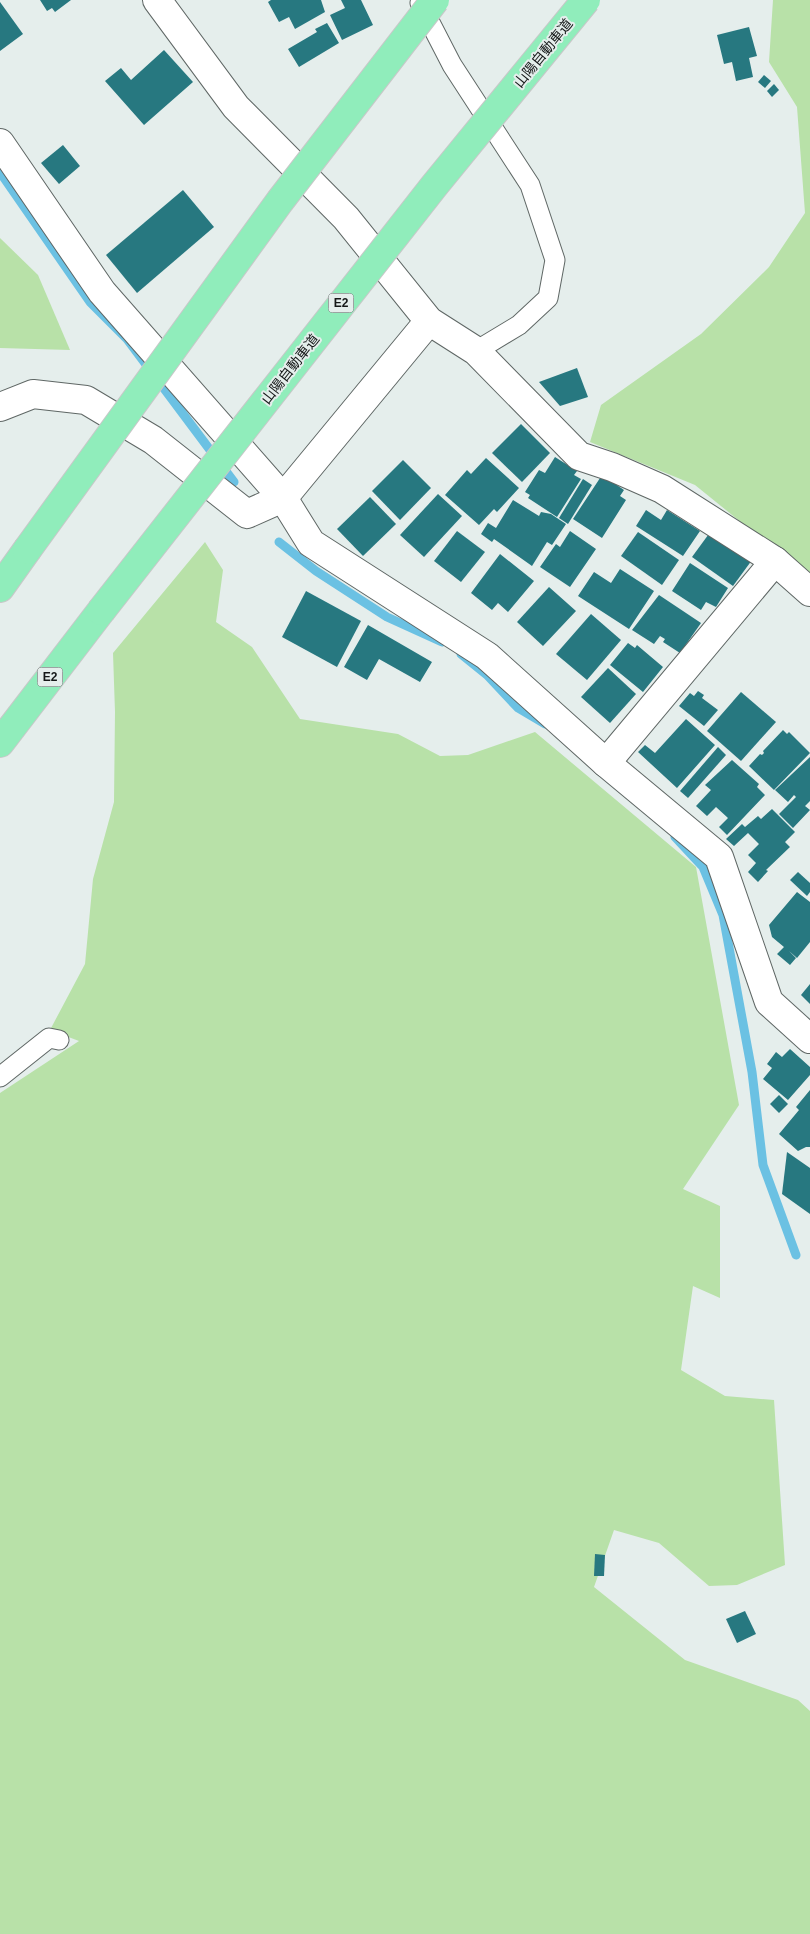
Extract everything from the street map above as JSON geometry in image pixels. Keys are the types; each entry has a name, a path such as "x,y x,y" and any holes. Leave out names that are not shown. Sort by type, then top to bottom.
{"highway":[{"path":"0,588 280,201 435,0"},
{"name":"山陽自動車道","path":"0,743 101,610 434,186 586,0"}],"street":[{"path":"157,0 236,108 346,218 429,321 476,351 579,456 612,467 662,489 774,561 810,592"},
{"path":"0,143 102,292 284,498 311,542 487,656 606,763 719,857 768,1002 810,1039"},
{"path":"0,407 33,394 86,400 153,440 247,514 284,498 429,321"},
{"path":"606,763 774,561"}],"lane":[{"path":"418,0 452,65 530,185 554,260 548,298 519,325 476,351"},
{"path":"0,1077 49,1038 59,1040"}],"green space":[{"path":"773,0 810,0 810,578 695,485 590,442 601,405 701,334 769,267 805,213 797,107 769,62"},
{"path":"0,238 38,275 70,350 0,348"},
{"path":"205,542 223,570 216,622 252,647 300,719 398,734 440,756 468,755 535,732 696,867 739,1105 683,1189 720,1206 720,1298 693,1286 681,1370 725,1396 774,1400 785,1565 737,1585 709,1586 659,1543 614,1530 594,1587 685,1660 798,1700 810,1711 810,1934 0,1934 0,1093 79,1041 50,1030 85,964 93,879 114,802 115,712 113,653"}],"building":[{"path":"40,0 71,0 55,12 52,8 47,11"},
{"path":"271,0 321,0 325,12 295,29 289,17 279,22 268,2"},
{"path":"341,0 361,0 373,25 342,40 330,15 345,8"},
{"path":"0,2 23,34 0,51"},
{"path":"327,23 339,43 299,67 288,49 317,32 315,29"},
{"path":"749,27 757,56 749,58 753,77 736,81 732,62 724,64 717,35"},
{"path":"164,50 193,82 144,125 105,81 121,68 131,80"},
{"path":"764,75 771,81 765,88 758,82"},
{"path":"774,84 779,90 772,97 767,91"},
{"path":"63,145 80,166 59,184 41,163"},
{"path":"183,190 214,227 137,293 106,255"},
{"path":"577,368 588,397 560,406 539,382"},
{"path":"521,424 550,453 522,482 492,453"},
{"path":"555,457 577,471 574,475 581,479 557,517 528,498 530,495 525,492 539,470 545,473"},
{"path":"486,458 519,488 497,512 494,509 479,525 445,495 467,470 471,474"},
{"path":"403,460 431,488 400,520 372,491"},
{"path":"602,475 624,490 620,496 626,500 602,538 573,519"},
{"path":"583,479 592,485 568,524 559,518"},
{"path":"438,494 462,516 424,557 400,535"},
{"path":"370,497 396,524 363,556 337,529"},
{"path":"513,500 539,516 541,512 551,514 566,524 552,545 547,542 532,566 494,539 492,542 481,534 488,523 496,528"},
{"path":"646,510 661,520 667,510 700,531 683,556 636,526"},
{"path":"457,531 485,552 461,582 434,561"},
{"path":"570,531 596,549 570,587 540,567 556,544 560,547"},
{"path":"711,531 752,560 733,586 692,557"},
{"path":"638,532 679,560 662,585 621,556"},
{"path":"500,554 534,581 508,612 498,603 492,610 471,593"},
{"path":"690,563 728,588 716,607 706,602 701,610 672,591"},
{"path":"620,569 654,591 629,629 578,596 594,572 611,583"},
{"path":"549,587 576,611 543,646 517,622"},
{"path":"306,591 361,621 337,667 282,637"},
{"path":"659,595 701,623 680,653 663,642 665,639 660,636 654,644 632,630"},
{"path":"591,614 621,640 587,680 556,654"},
{"path":"368,625 432,662 420,682 379,659 367,680 344,667"},
{"path":"628,643 635,648 637,645 663,667 643,692 610,665"},
{"path":"608,668 636,694 610,723 581,697"},
{"path":"698,691 704,695 702,698 718,710 704,726 679,706 690,693 694,696"},
{"path":"741,692 776,722 741,761 707,731"},
{"path":"686,719 715,745 677,788 638,752 645,745 655,753"},
{"path":"783,730 787,734 789,732 810,753 774,790 749,766 760,754 764,753 763,751"},
{"path":"718,747 726,755 688,798 680,791"},
{"path":"810,757 810,801 805,806 810,810 793,828 779,814 796,797 794,795 788,802 775,790"},
{"path":"732,760 759,784 757,787 765,795 727,835 719,827 728,818 716,807 707,816 696,806 711,790 705,785"},
{"path":"772,809 795,832 785,842 790,847 766,870 768,871 758,882 748,872 756,863 748,855 759,844 748,833 734,846 726,839 742,824 745,827 758,816 761,819"},
{"path":"798,872 810,883 810,892 807,896 790,880"},
{"path":"797,892 810,902 810,942 797,958 789,951 796,958 790,965 777,954 784,947 772,937 769,925"},
{"path":"810,984 810,1004 801,995"},
{"path":"790,1049 810,1067 810,1075 788,1100 763,1079 772,1068 767,1064 776,1052 782,1057"},
{"path":"810,1090 810,1147 798,1151 779,1134 799,1110 796,1107"},
{"path":"779,1095 788,1104 779,1113 770,1104"},
{"path":"787,1152 810,1168 810,1214 782,1194"},
{"path":"595,1554 605,1555 604,1576 594,1576"},
{"path":"745,1611 756,1634 737,1643 726,1619"}],"waterway":[{"path":"0,172 90,302 127,339 234,482"},
{"path":"279,542 316,571 387,617 442,642"},
{"path":"461,654 487,675 518,708 545,724"},
{"path":"675,837 703,867 723,915 752,1072 763,1165 796,1255"}]}
